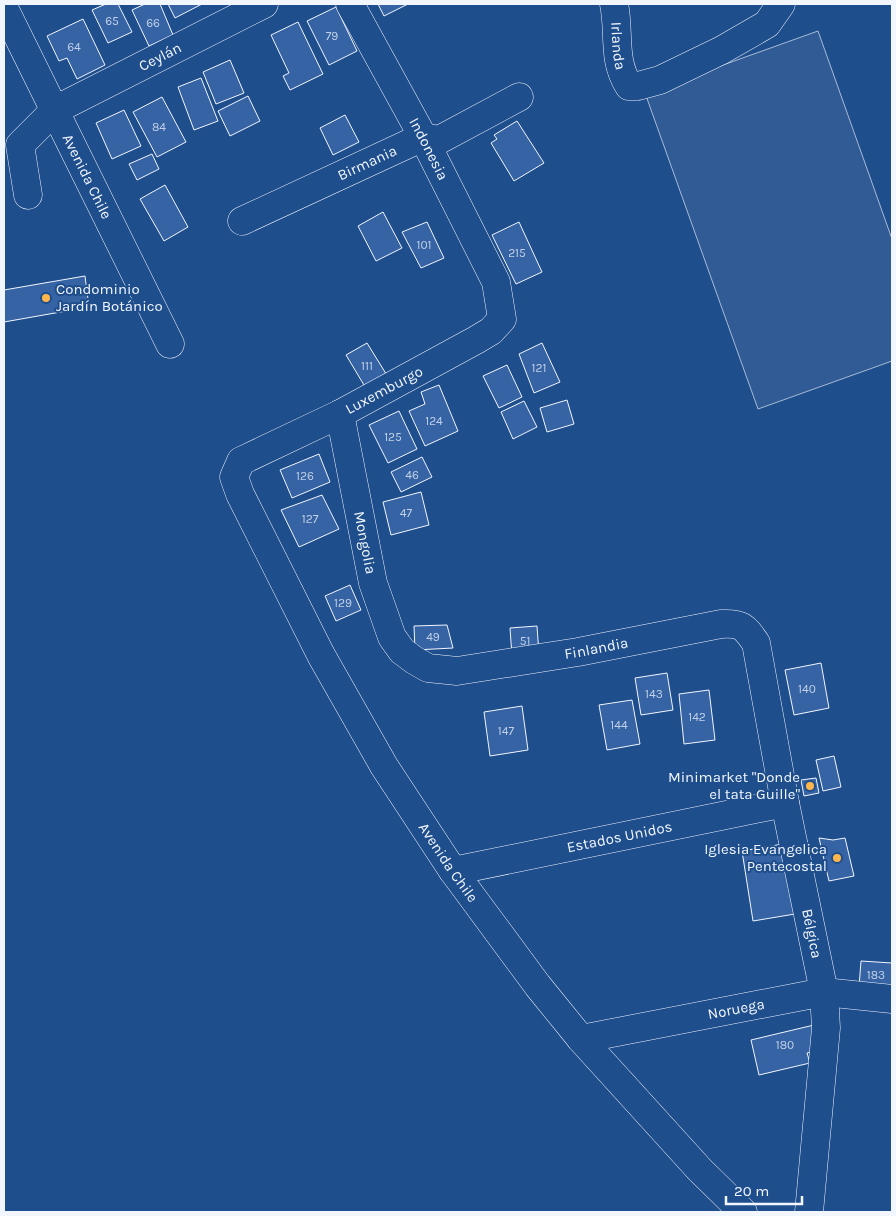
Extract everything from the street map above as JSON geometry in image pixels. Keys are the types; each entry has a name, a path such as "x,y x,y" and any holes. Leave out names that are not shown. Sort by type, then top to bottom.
{"street":[{"name":"Ceylán","path":"12,148 54,110 264,4"},
{"name":"Indonesia","path":"350,4 496,282 499,298"},
{"name":"Irlanda","path":"614,4 617,20 618,62 622,75 629,86 638,86 660,80 722,50 767,24 780,4"},
{"name":"Avenida Chile","path":"4,8 170,344"},
{"name":"Birmania","path":"242,222 422,138 440,140 519,97"},
{"path":"12,148 28,195"},
{"name":"Luxemburgo","path":"240,461 340,414 491,331 502,319 499,298"},
{"name":"Mongolia","path":"340,414 373,583 392,637 414,660"},
{"name":"Avenida Chile","path":"240,461 234,477 240,494 321,655 384,766 453,871 538,986 580,1039 700,1170 742,1212"},
{"name":"Finlandia","path":"414,660 428,668 457,670 578,652 721,624 737,623 746,629 756,643 759,657"},
{"name":"Bélgica","path":"759,657 785,803 824,992 826,1028 809,1212"},
{"name":"Estados Unidos","path":"453,871 785,803"},
{"name":"Noruega","path":"580,1039 824,992 892,999"}],"shaded area":[{"path":"818,31 892,239 892,361 758,409 645,93"}],"building":[{"path":"106,4 118,4 132,32 108,43 92,10"},
{"path":"145,4 160,4 173,35 149,46 132,10"},
{"path":"168,4 202,4 175,18"},
{"path":"378,4 408,4 384,16"},
{"path":"336,7 357,51 329,65 307,21"},
{"path":"83,19 105,65 77,79 67,58 59,61 47,36"},
{"path":"298,22 323,74 290,90 283,76 289,73 271,35"},
{"path":"230,60 244,93 216,104 203,72"},
{"path":"201,78 218,121 194,130 178,87"},
{"path":"248,96 260,121 230,136 218,111"},
{"path":"162,97 186,142 157,157 133,112"},
{"path":"124,110 141,146 112,159 96,123"},
{"path":"345,115 359,142 333,155 320,128"},
{"path":"517,121 544,163 514,181 491,143 497,139 494,135"},
{"path":"152,154 159,169 137,180 129,164"},
{"path":"165,185 188,227 164,241 140,199"},
{"path":"383,212 402,248 376,261 358,226"},
{"path":"427,222 444,258 421,268 402,232"},
{"path":"519,222 542,272 516,284 492,235"},
{"name":"Condominio Jardín Botánico","path":"85,276 89,307 4,322 4,290"},
{"path":"367,343 388,377 367,390 346,355"},
{"path":"542,343 560,382 534,393 519,354"},
{"path":"507,365 522,397 499,408 483,376"},
{"path":"439,385 458,431 425,446 409,411 425,404 421,392"},
{"path":"567,400 574,424 547,432 540,408"},
{"path":"524,401 537,427 513,439 501,412"},
{"path":"399,411 417,449 388,463 369,425"},
{"path":"319,454 330,482 292,498 280,470"},
{"path":"422,457 432,477 401,492 391,472"},
{"path":"421,492 429,525 391,535 383,502"},
{"path":"322,495 339,529 299,547 281,510"},
{"path":"350,585 361,610 336,621 325,596"},
{"path":"447,625 453,648 415,650 414,626"},
{"path":"537,626 539,654 512,656 510,628"},
{"path":"821,663 829,708 794,715 785,670"},
{"path":"667,673 673,710 641,715 635,678"},
{"path":"709,690 715,740 684,744 679,694"},
{"path":"632,700 640,744 607,750 599,705"},
{"path":"522,706 528,750 490,756 484,712"},
{"path":"834,756 841,787 823,791 816,760"},
{"name":"Minimarket \"Donde el tata Guille\"","path":"816,778 819,793 804,796 801,780"},
{"name":"Iglesia Evangelica Pentecostal","path":"819,838 833,840 845,838 854,876 829,881"},
{"path":"783,844 795,914 753,921 742,851"},
{"path":"861,961 892,963 892,989 859,987"},
{"path":"814,1025 820,1050 807,1053 810,1063 759,1075 751,1040"}],"place":[{"name":"Condominio Jardín Botánico","path":"46,298"},
{"name":"Minimarket \"Donde el tata Guille\"","path":"810,786"},
{"name":"Iglesia Evangelica Pentecostal","path":"837,858"}]}
